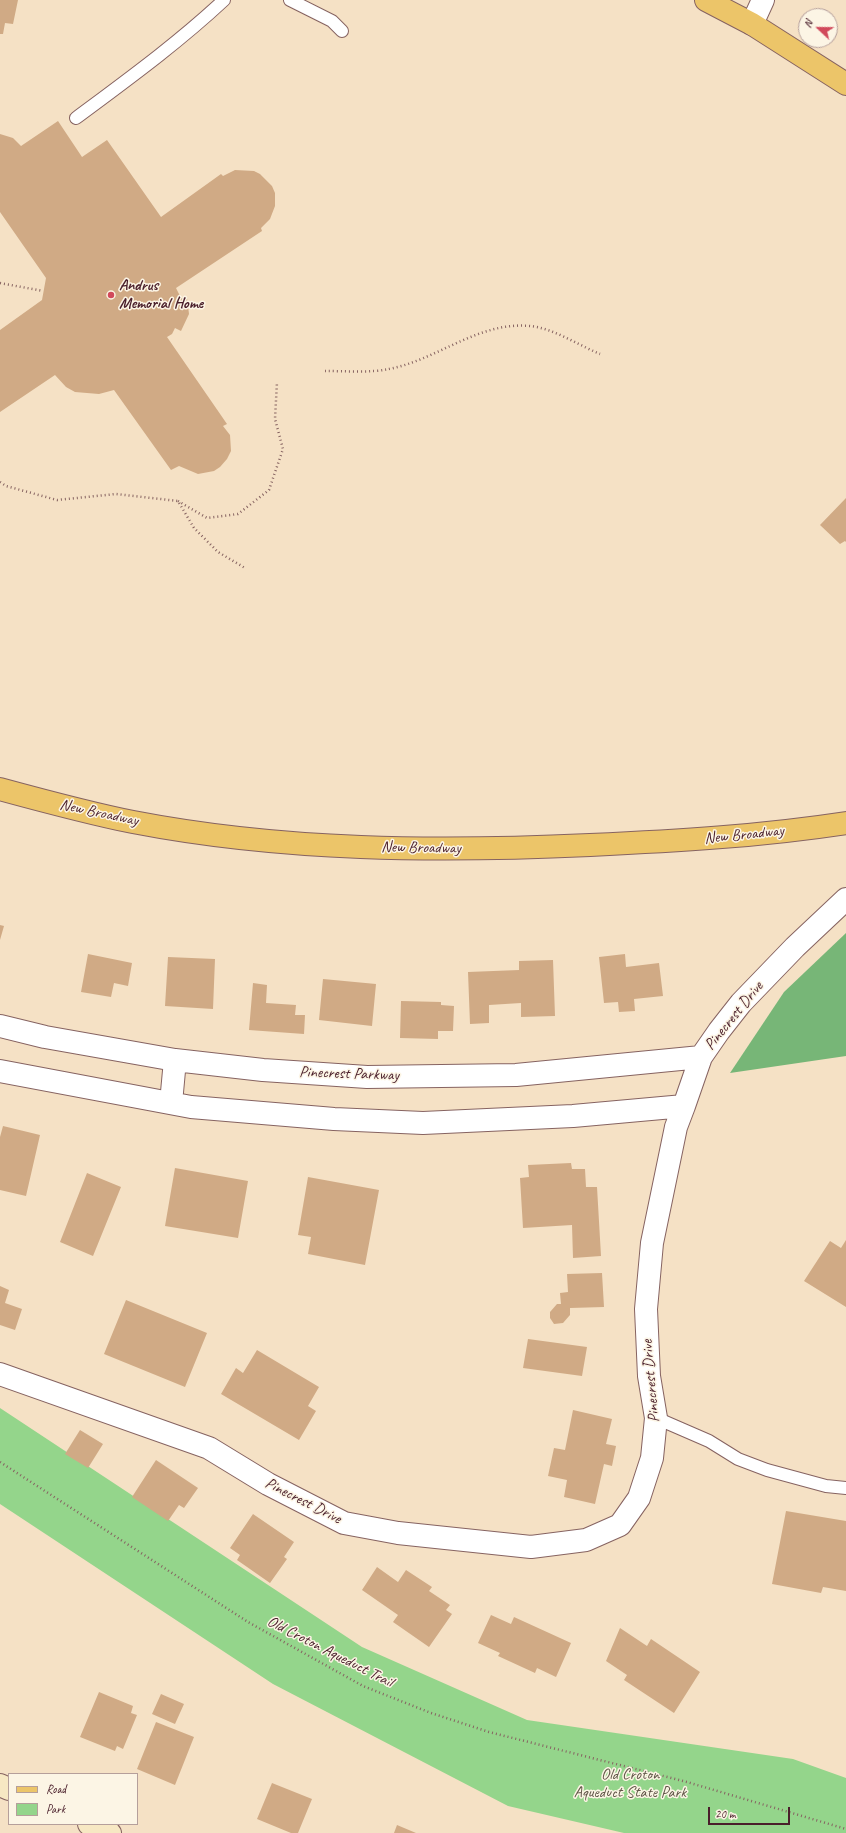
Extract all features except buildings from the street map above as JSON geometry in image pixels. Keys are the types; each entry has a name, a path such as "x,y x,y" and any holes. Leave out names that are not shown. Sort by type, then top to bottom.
{"main road":[{"path":"706,0 752,24 846,84"},
{"name":"New Broadway","path":"0,789 134,822 235,837 359,847 473,849 614,844 755,835 846,823"}],"street":[{"path":"752,24 763,0"},
{"name":"Pinecrest Drive","path":"0,1374 209,1448 268,1484 344,1523 398,1533 531,1547 586,1540 620,1525 639,1498 652,1458 656,1418 649,1376 646,1309 652,1243 676,1127 702,1057 719,1031 741,1003 795,946 846,899"},
{"name":"Pinecrest Parkway","path":"0,1026 45,1037 175,1060 263,1070 367,1077 516,1074 702,1057"},
{"path":"171,1102 175,1060"},
{"path":"0,1071 171,1102 191,1107 334,1119 423,1123 573,1116 684,1106"},
{"path":"91,1825 110,1833"}],"lane":[{"path":"76,118 153,60 203,20 224,0"},
{"path":"290,0 332,21 342,31"},
{"path":"656,1418 709,1441 738,1459 767,1470 826,1486 846,1488"}],"path":[{"path":"0,283 43,291"},
{"path":"325,371 389,369 443,350 486,331 510,325 531,326 553,332 600,354"},
{"path":"0,482 6,486 57,500 116,494 178,501 207,518 238,514 269,490 284,449 275,419 277,382"},
{"path":"178,501 194,528 218,552 245,568"},
{"name":"Old Croton Aqueduct Trail","path":"0,1462 248,1622 363,1686 431,1713 489,1732 687,1782 846,1829"}],"green space":[{"path":"846,933 846,1056 730,1073 784,992"},
{"name":"Old Croton Aqueduct State Park","path":"0,1408 362,1647 527,1720 793,1759 846,1778 846,1833 624,1833 508,1806 273,1684 0,1504"}],"place":[{"name":"Andrus Memorial Home","path":"111,295"}]}
